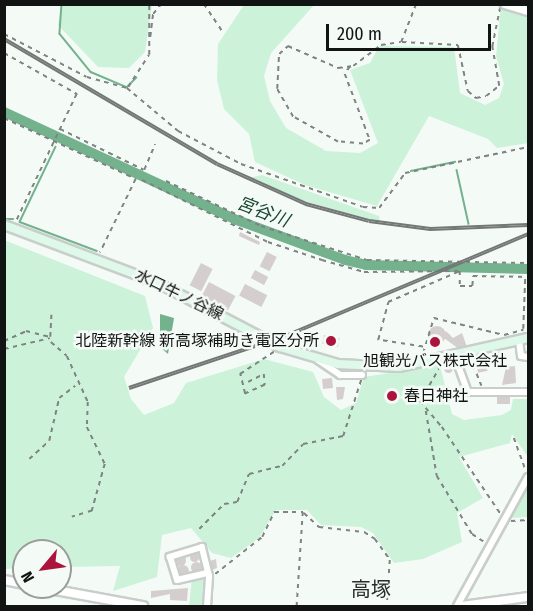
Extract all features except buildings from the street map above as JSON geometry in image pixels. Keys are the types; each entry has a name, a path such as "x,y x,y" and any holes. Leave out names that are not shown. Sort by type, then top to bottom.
{"main road":[{"name":"水口牛ノ谷線","path":"9,227 158,283 280,347 318,360 373,367 422,363 455,357 523,337"}],"street":[{"path":"503,4 528,11"},
{"path":"523,337 521,356 528,357"},
{"path":"455,357 462,388 484,392 528,392"},
{"path":"318,360 339,375 362,375"},
{"path":"457,606 474,582 487,544 505,519 528,477"},
{"path":"207,606 208,574 202,547 170,557 177,580 208,574"},
{"path":"72,595 116,605 143,606"},
{"path":"462,606 528,597"}],"path":[{"path":"149,4 145,18 150,41"},
{"path":"127,88 138,77 150,41 153,14 161,4"},
{"path":"204,4 223,33"},
{"path":"401,42 416,4"},
{"path":"350,67 338,68 288,46 278,59 277,89 293,117 315,132 363,144 370,140 345,74 350,67 381,45 401,42 458,45 468,91 476,98 486,96 499,86 492,47 503,4"},
{"path":"4,34 87,77 127,88 178,131 241,164 376,210 405,172 528,147"},
{"path":"4,53 77,94 9,227"},
{"path":"4,118 136,179 98,259"},
{"path":"60,129 144,170 155,144"},
{"path":"142,180 268,242 322,260 364,272 460,272"},
{"path":"166,181 261,226 368,260 528,263"},
{"path":"460,272 460,286 472,286 473,276 528,277"},
{"path":"423,347 378,339 388,302 460,272"},
{"path":"422,363 423,347 434,318 504,335 523,337 525,277"},
{"path":"51,315 51,342 67,356 76,385 88,402 87,427 105,464 92,511 72,517"},
{"path":"4,340 26,331 50,337"},
{"path":"4,349 51,342"},
{"path":"248,382 264,374 265,386 245,394 240,374 280,347"},
{"path":"469,353 484,392"},
{"path":"420,401 444,359"},
{"path":"199,529 224,504 237,502 249,474 282,466 303,444 343,436 362,375"},
{"path":"29,459 49,441 59,398 76,385"},
{"path":"406,398 420,401 505,519 528,520"},
{"path":"425,409 437,476 472,534 487,544"},
{"path":"514,438 528,477"},
{"path":"208,574 262,537 274,512 303,512 319,527 364,532 375,539 390,560 387,606"},
{"path":"297,606 303,512"}],"shaded area":[{"path":"62,5 152,5 145,52 129,68 98,67 58,25"},
{"path":"244,5 314,5 271,53 264,76 270,101 286,128 326,151 360,153 378,143 350,70 370,63 379,46 454,47 460,93 485,105 499,98 504,84 496,56 501,5 528,13 528,143 497,148 488,139 429,116 377,206 305,185 255,162 249,134 224,109 217,80 218,44"},
{"path":"262,175 379,216 380,223 288,196 249,178"},
{"path":"4,240 145,296 153,328 124,377 131,399 144,415 174,403 186,383 264,359 313,372 324,397 341,410 356,403 364,377 440,365 452,414 464,420 502,415 511,410 513,399 528,399 528,457 512,434 510,443 459,457 483,498 457,513 462,542 423,559 394,563 373,533 361,527 321,525 307,510 276,510 259,538 231,558 212,553 191,528 162,535 157,577 113,591 120,566 72,567 72,539 12,539 12,569 5,569"},
{"path":"160,314 174,318 168,354 160,347"},
{"path":"528,488 528,517 509,518"},
{"path":"203,575 205,606 189,606 192,578"}],"waterway":[{"path":"62,4 60,34 91,72 127,87 136,78"},
{"name":"宮谷川","path":"4,112 237,220 345,260 366,265 528,269"},
{"path":"56,147 20,222 97,251"},
{"path":"411,171 455,162"},
{"path":"457,170 469,224"},
{"path":"4,219 13,219"}],"railway":[{"path":"4,39 217,164 306,204 369,221 430,229 528,225"},
{"path":"129,388 288,335 528,234"}],"place":[{"name":"北陸新幹線 新高塚補助き電区分所","path":"331,341"},
{"name":"旭観光バス株式会社","path":"435,342"},
{"name":"春日神社","path":"392,396"}],"district":[{"name":"高塚","path":"371,589"}]}
